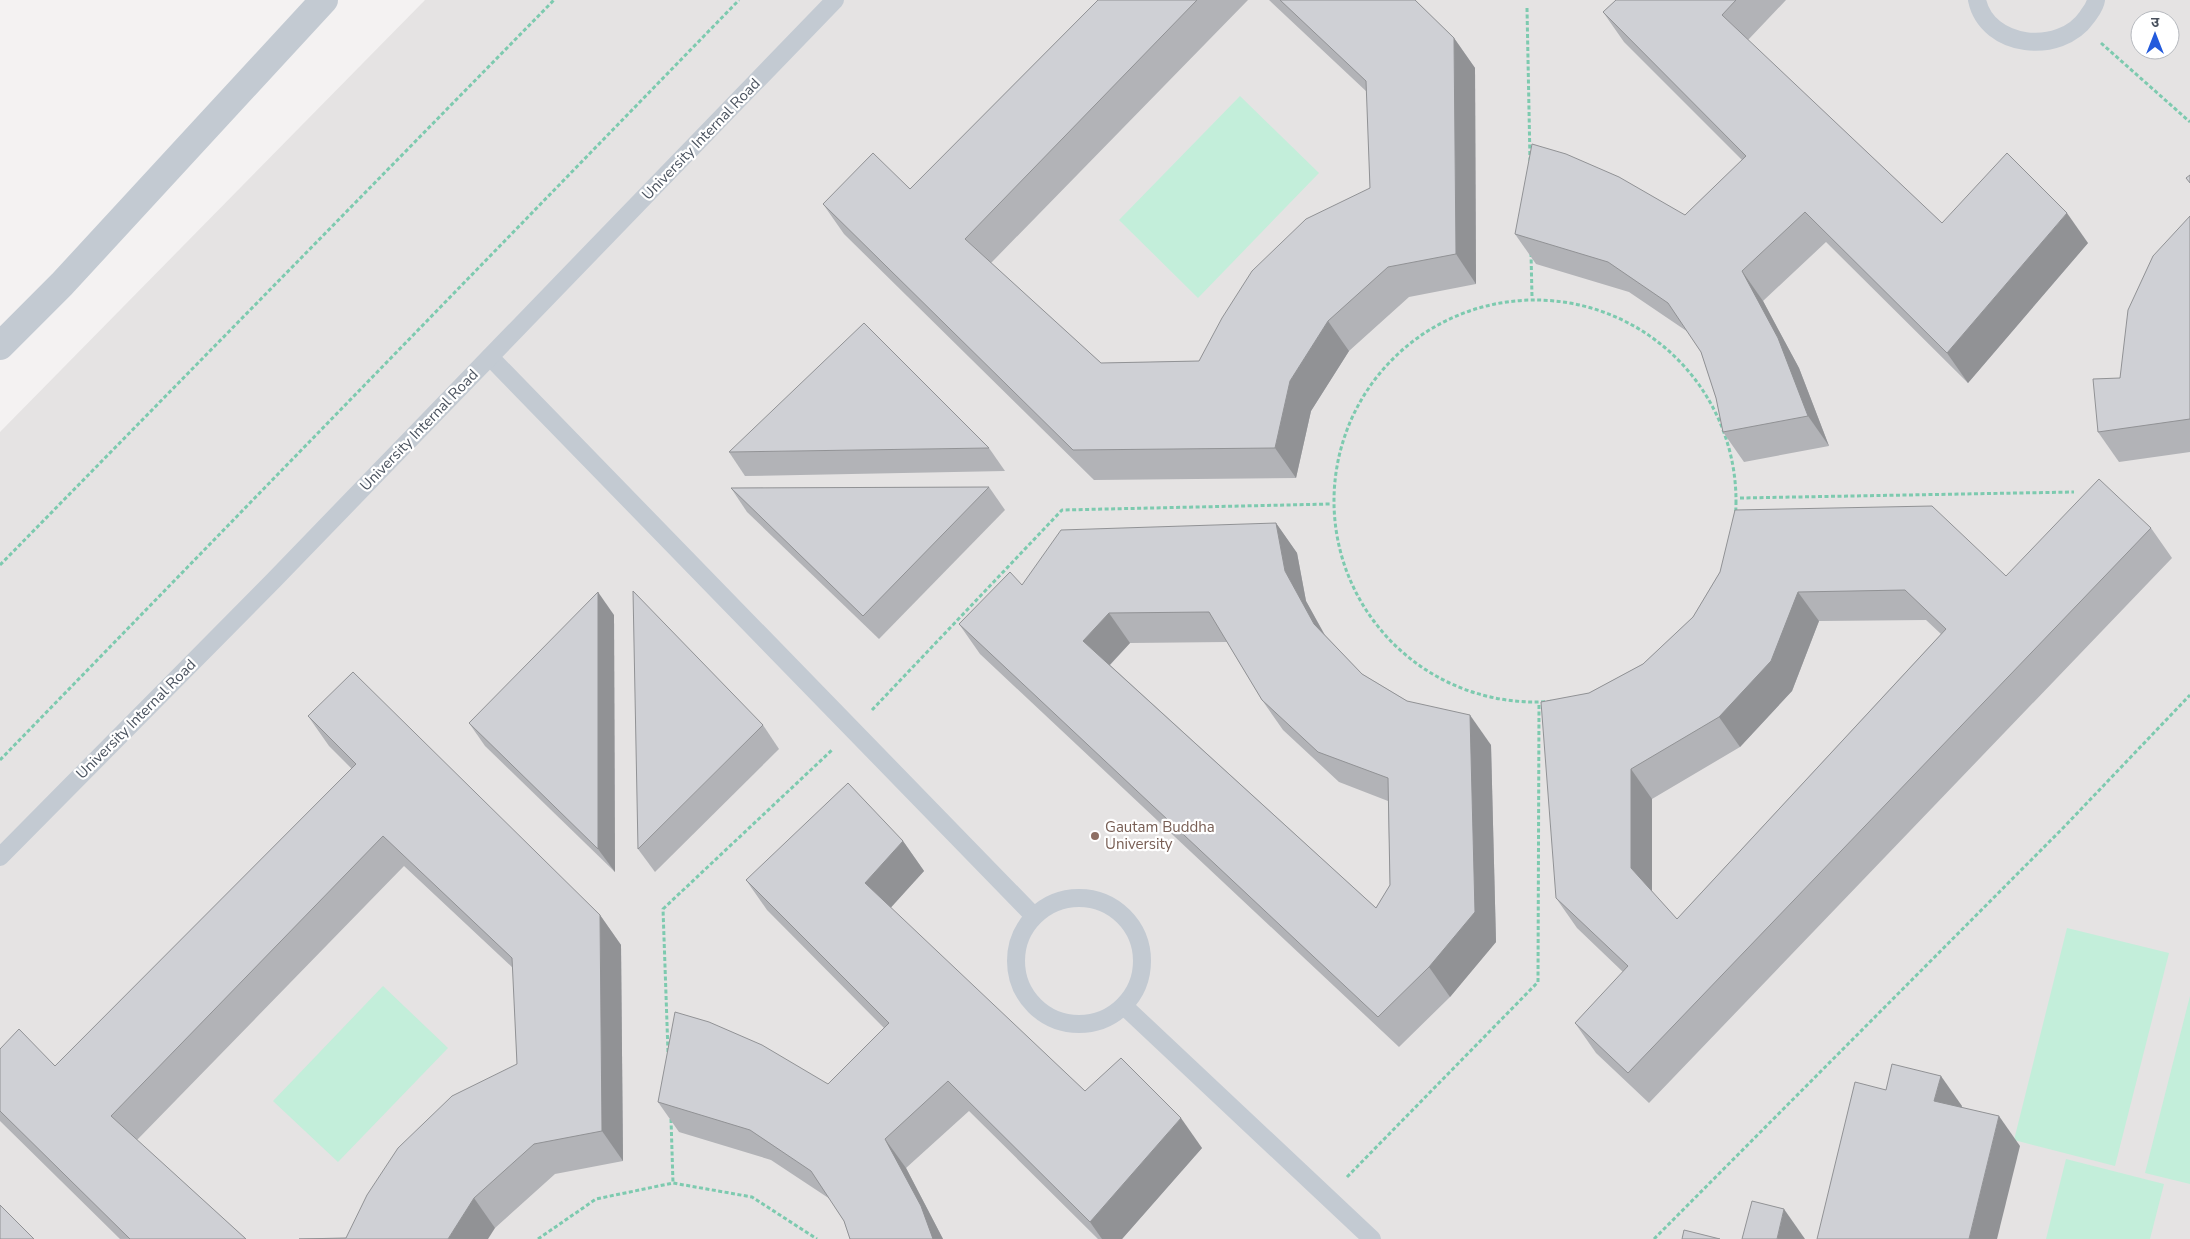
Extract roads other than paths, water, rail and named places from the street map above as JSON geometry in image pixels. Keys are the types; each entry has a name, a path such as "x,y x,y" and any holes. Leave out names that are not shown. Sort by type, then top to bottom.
{"street":[{"path":"0,346 62,284 324,0"}],"lane":[{"name":"University Internal Road","path":"0,857 274,580 835,0"},
{"path":"1977,0 1978,6 1991,24 2012,39 2036,44 2059,39 2082,25 2095,5 2096,0"},
{"path":"490,357 1034,916"},
{"path":"1080,897 1107,904 1125,916 1140,942 1143,961 1138,987 1124,1006 1102,1020 1078,1025 1054,1020 1033,1006 1021,987 1015,961 1022,933 1034,916 1056,902 1080,897"},
{"path":"1124,1006 1372,1239"}],"place":[{"name":"Gautam Buddha University","path":"1095,836"}]}
